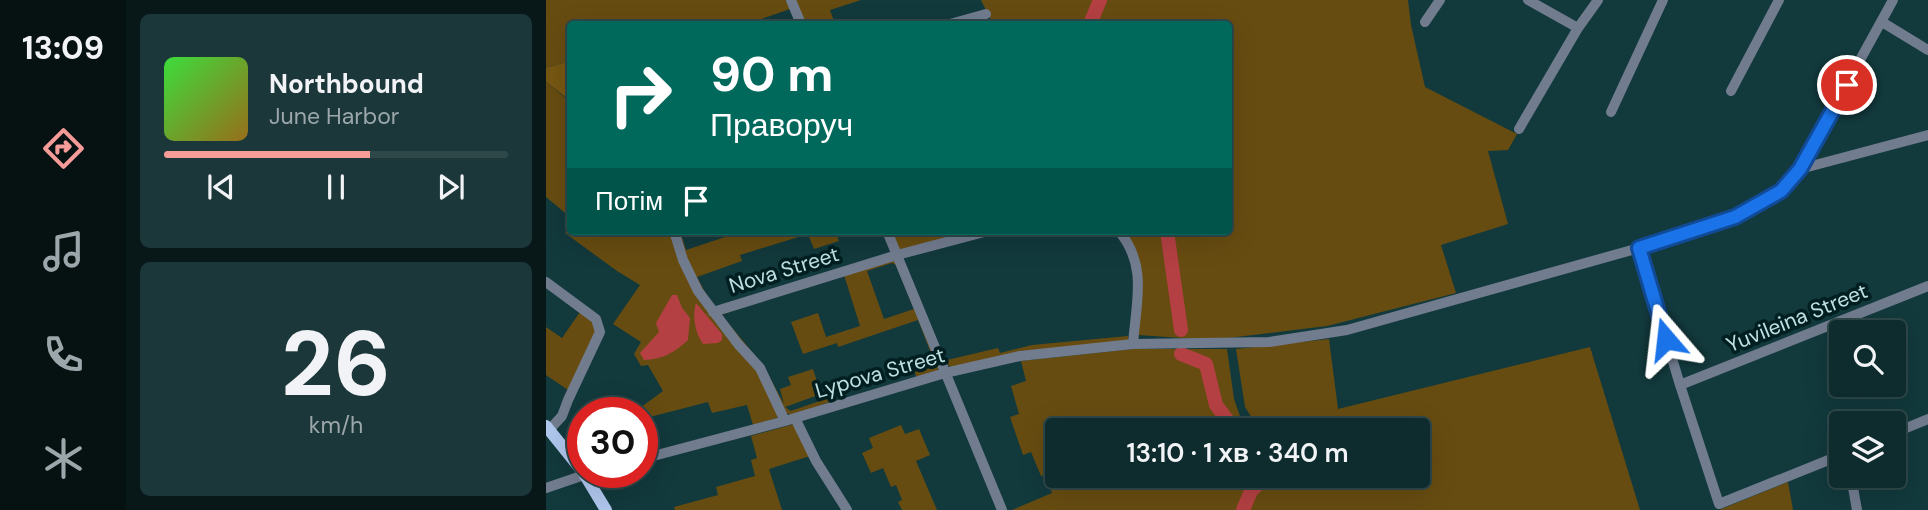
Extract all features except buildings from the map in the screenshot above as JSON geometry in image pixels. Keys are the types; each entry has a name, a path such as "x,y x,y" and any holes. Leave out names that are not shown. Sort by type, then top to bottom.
{"main road":[{"path":"548,428 567,450"},
{"path":"594,488 606,510"}],"street":[{"path":"791,0 800,21"},
{"path":"1425,22 1440,0"},
{"path":"1528,0 1578,29"},
{"path":"1519,129 1598,0"},
{"path":"1611,112 1663,0"},
{"path":"1731,91 1779,0"},
{"name":"Lypova Street","path":"658,455 790,420 945,373 1020,356 1133,344 1269,342 1347,330 1639,248 1735,217 1781,191 1800,169 1894,0"},
{"path":"961,21 986,14"},
{"path":"1882,22 1928,50"},
{"path":"1800,169 1928,135"},
{"path":"675,235 683,260 698,291 760,368 847,510"},
{"path":"889,235 1002,510"},
{"name":"Nova Street","path":"713,312 897,255 973,235"},
{"path":"1122,235 1130,244 1139,268 1133,344"},
{"path":"1639,248 1679,384 1719,504 1829,460"},
{"path":"546,282 596,319 600,332 562,416 548,428"},
{"name":"Yuvileina Street","path":"1679,384 1928,286"},
{"path":"1906,428 1928,419"},
{"path":"546,488 567,480"},
{"path":"1853,488 1857,510"}],"shaded area":[{"path":"546,0 786,0 790,9 756,21 567,21 567,62 546,68"},
{"path":"795,0 861,0 830,10 834,21 804,21"},
{"path":"981,0 1408,0 1425,87 1517,134 1508,150 1488,151 1508,224 1441,245 1456,293 1327,326 1211,340 1138,335 1142,294 1141,269 1138,256 1126,235 1232,235 1232,21 992,21"},
{"path":"567,62 567,98 546,82 546,68"},
{"path":"546,82 567,99 567,214 546,197"},
{"path":"568,235 673,235 681,261 758,369 779,413 777,418 753,425 747,405 712,413 708,402 658,415 658,397 655,397 663,391 648,365 641,366 634,354 641,342 613,324 640,285"},
{"path":"678,235 681,235 686,250 728,235 805,235 740,255 742,261 697,277 713,307 699,290"},
{"path":"808,235 837,235 839,241 814,249"},
{"path":"893,235 946,235 947,238 899,250"},
{"path":"896,260 939,366 937,371 917,377 914,372 936,366 918,320 838,347 837,343 803,354 791,322 818,313 826,337 860,326 844,275","holes":["892,263 896,265 914,309 884,319 867,271"]},
{"path":"672,295 677,295 690,318 688,340 668,354 644,360 640,353 659,332 656,323"},
{"path":"696,303 722,334 722,340 718,343 703,344 700,340 694,319"},
{"path":"757,303 725,314 726,311"},
{"path":"580,312 593,321 596,331 568,390 546,375 546,327 562,338"},
{"path":"724,315 763,365 784,404 780,389 791,385 788,377 813,369 821,394 785,407 791,411 834,396 835,400 797,414 784,412 722,319"},
{"path":"1128,336 1128,341 952,368 943,361 998,348 1000,353 1032,345"},
{"path":"1329,339 1338,409 1590,347 1640,510 1012,510 1052,493 1050,488 1430,488 1430,418 1252,418 1245,407 1236,349"},
{"path":"1133,349 1227,349 1234,399 1243,418 1045,418 1045,475 1041,476 1031,452 1023,455 1010,417 1019,414 1011,386 1026,381 1021,361"},
{"path":"794,424 810,456 769,469 782,510 675,510 674,507 718,495 716,487 755,476 751,460 757,458 751,436"},
{"path":"901,425 905,434 919,429 930,455 916,461 937,510 902,510 898,502 902,500 896,485 891,487 883,468 871,473 862,453 873,448 869,438"},
{"path":"1788,482 1793,510 1719,510"}],"waterway":[{"path":"1091,21 1100,0"},
{"path":"1168,235 1181,330"},
{"path":"1181,354 1206,364 1216,405 1226,418"},
{"path":"1243,510 1254,488"}],"route":[{"path":"1666,339 1639,248 1735,217 1781,191 1800,169 1847,85"}]}
